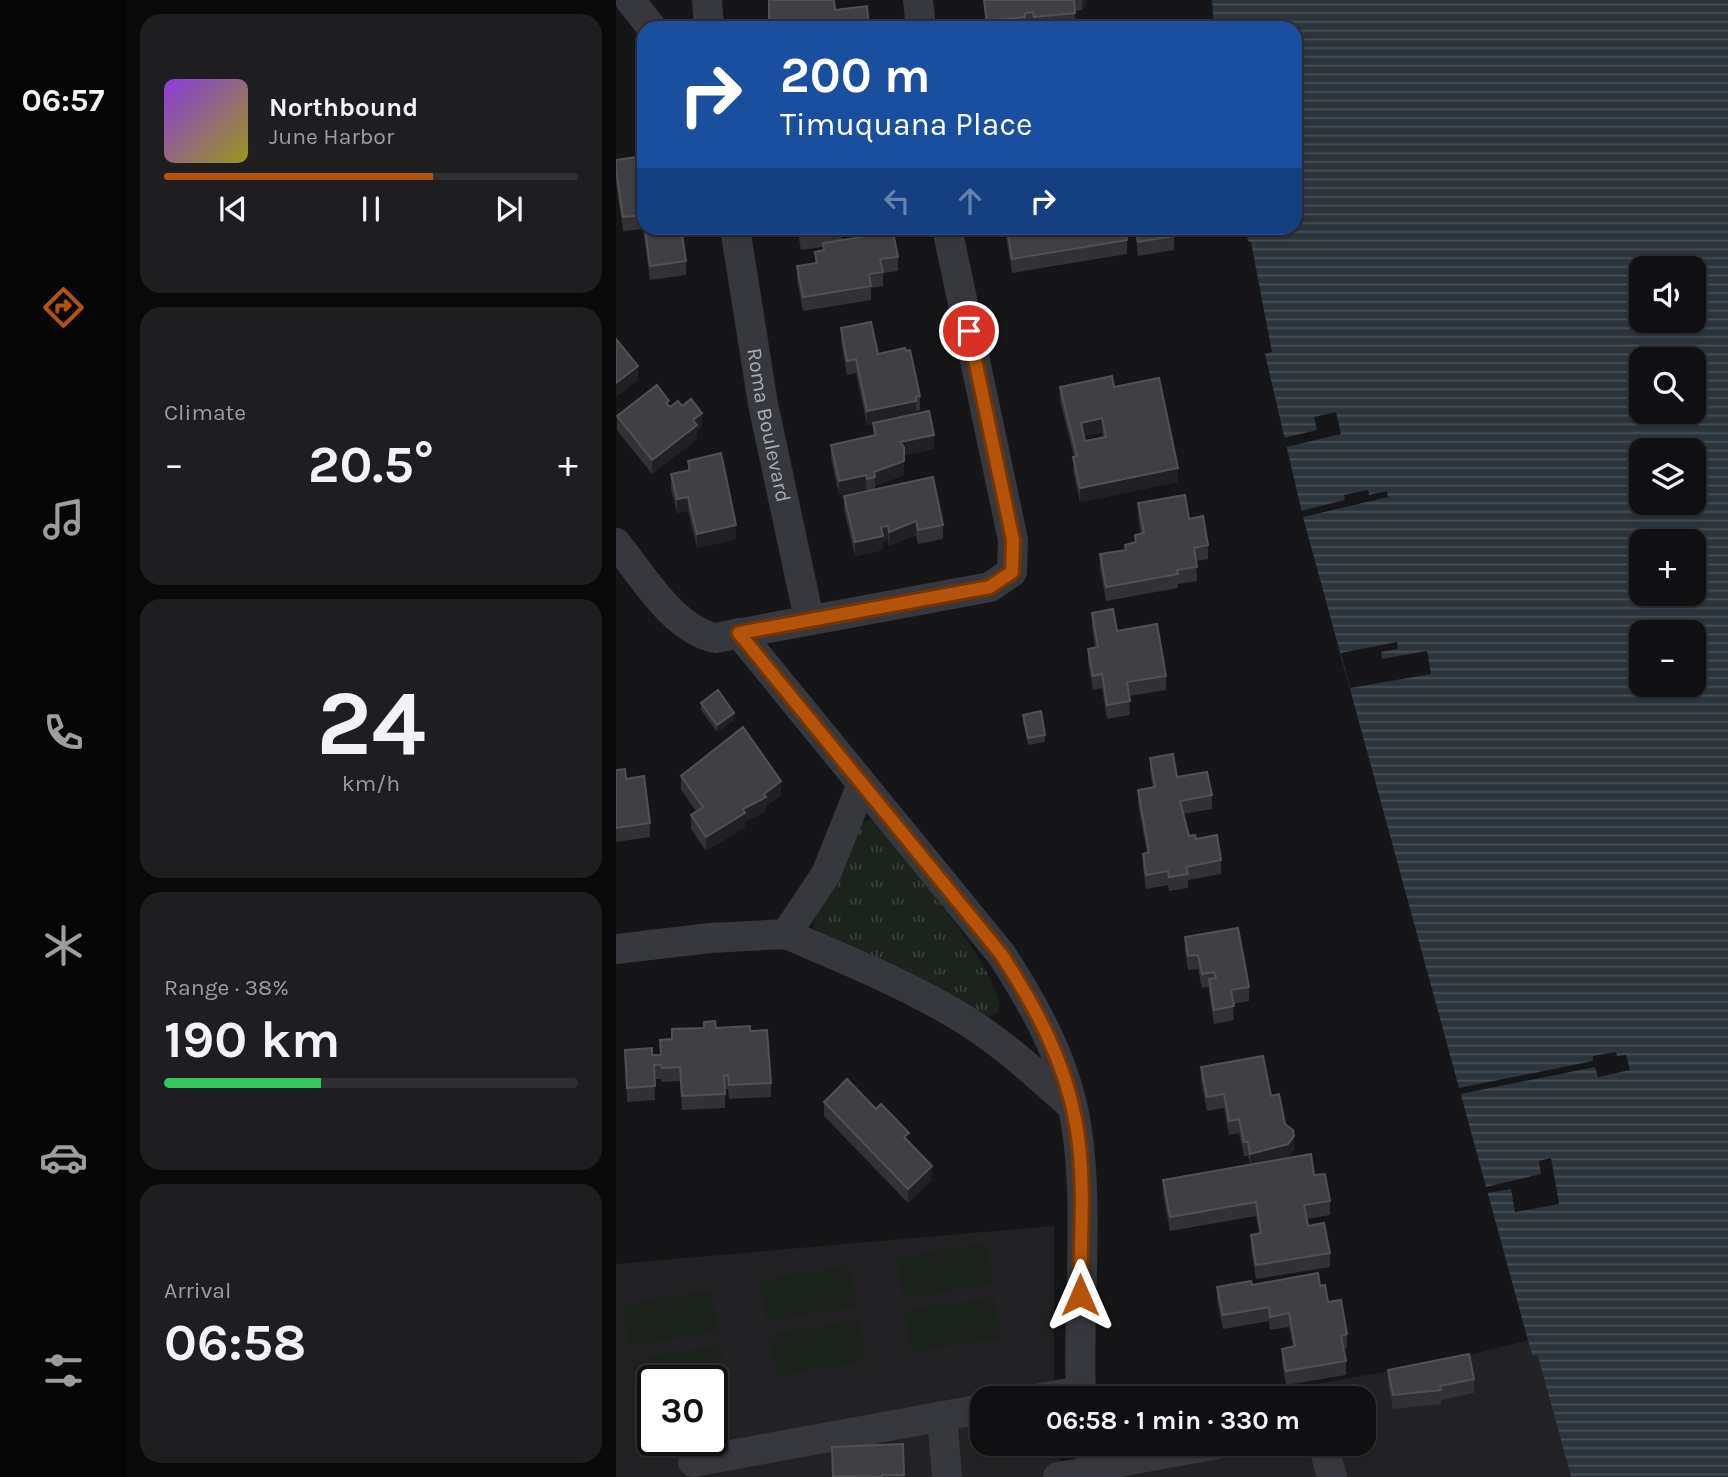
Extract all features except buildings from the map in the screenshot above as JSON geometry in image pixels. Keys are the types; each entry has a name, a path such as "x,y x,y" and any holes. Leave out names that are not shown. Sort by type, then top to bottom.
{"street":[{"path":"630,0 646,21"},
{"path":"707,0 708,21"},
{"path":"918,0 920,21"},
{"name":"Roma Boulevard","path":"736,235 763,404 809,619"},
{"path":"616,543 667,607 696,634 715,638 990,587 1012,572 1013,540 948,235"},
{"path":"739,633 1001,954 1036,1009 1057,1057 1076,1124 1080,1197 1081,1386"},
{"path":"786,934 826,874 862,784"},
{"path":"616,949 710,938 786,934 867,968 954,1012 1024,1063 1071,1105"},
{"path":"693,1462 970,1411"},
{"path":"942,1416 947,1477"},
{"path":"1058,1477 1089,1467 1150,1456"},
{"path":"1326,1456 1332,1477"}],"shaded area":[{"path":"1212,0 1728,0 1728,1477 1571,1477 1538,1356 1532,1355 1303,517 1265,354 1272,352 1251,242 1247,235 1302,235 1302,21 1214,21"},
{"path":"1054,1226 1054,1386 970,1386 970,1456 1059,1456 1062,1477 616,1477 616,1264"},
{"path":"1528,1340 1532,1355 1538,1355 1571,1477 1102,1477 1099,1456 1376,1456 1376,1386 1304,1386 1445,1361"}],"green space":[{"path":"872,820 970,944 997,995 999,1012 988,1018 819,935 813,926 816,913 860,821"},
{"path":"986,1243 992,1284 903,1298 897,1257"},
{"path":"849,1265 856,1306 767,1321 760,1280"},
{"path":"711,1290 718,1331 629,1346 622,1305"},
{"path":"994,1297 1000,1338 911,1352 905,1311"},
{"path":"858,1320 866,1361 777,1376 769,1335"},
{"path":"720,1345 723,1365 637,1365 637,1395 631,1360"}],"pier":[{"path":"1336,412 1341,434 1286,447 1284,438 1317,430 1314,417"},
{"path":"1368,490 1369,495 1387,491 1388,497 1303,517 1301,511 1345,500 1344,495"},
{"path":"1397,642 1398,649 1381,652 1382,659 1427,651 1431,674 1350,688 1341,653"},
{"path":"1616,1052 1617,1056 1626,1055 1630,1070 1598,1077 1595,1067 1460,1094 1459,1088 1593,1061 1593,1056"},
{"path":"1551,1158 1559,1204 1515,1212 1511,1189 1487,1193 1486,1187 1541,1174 1539,1161"}],"route":[{"path":"969,331 1013,540 1012,572 990,587 739,633 1001,954 1036,1009 1057,1057 1076,1124 1080,1197 1080,1295"}]}
